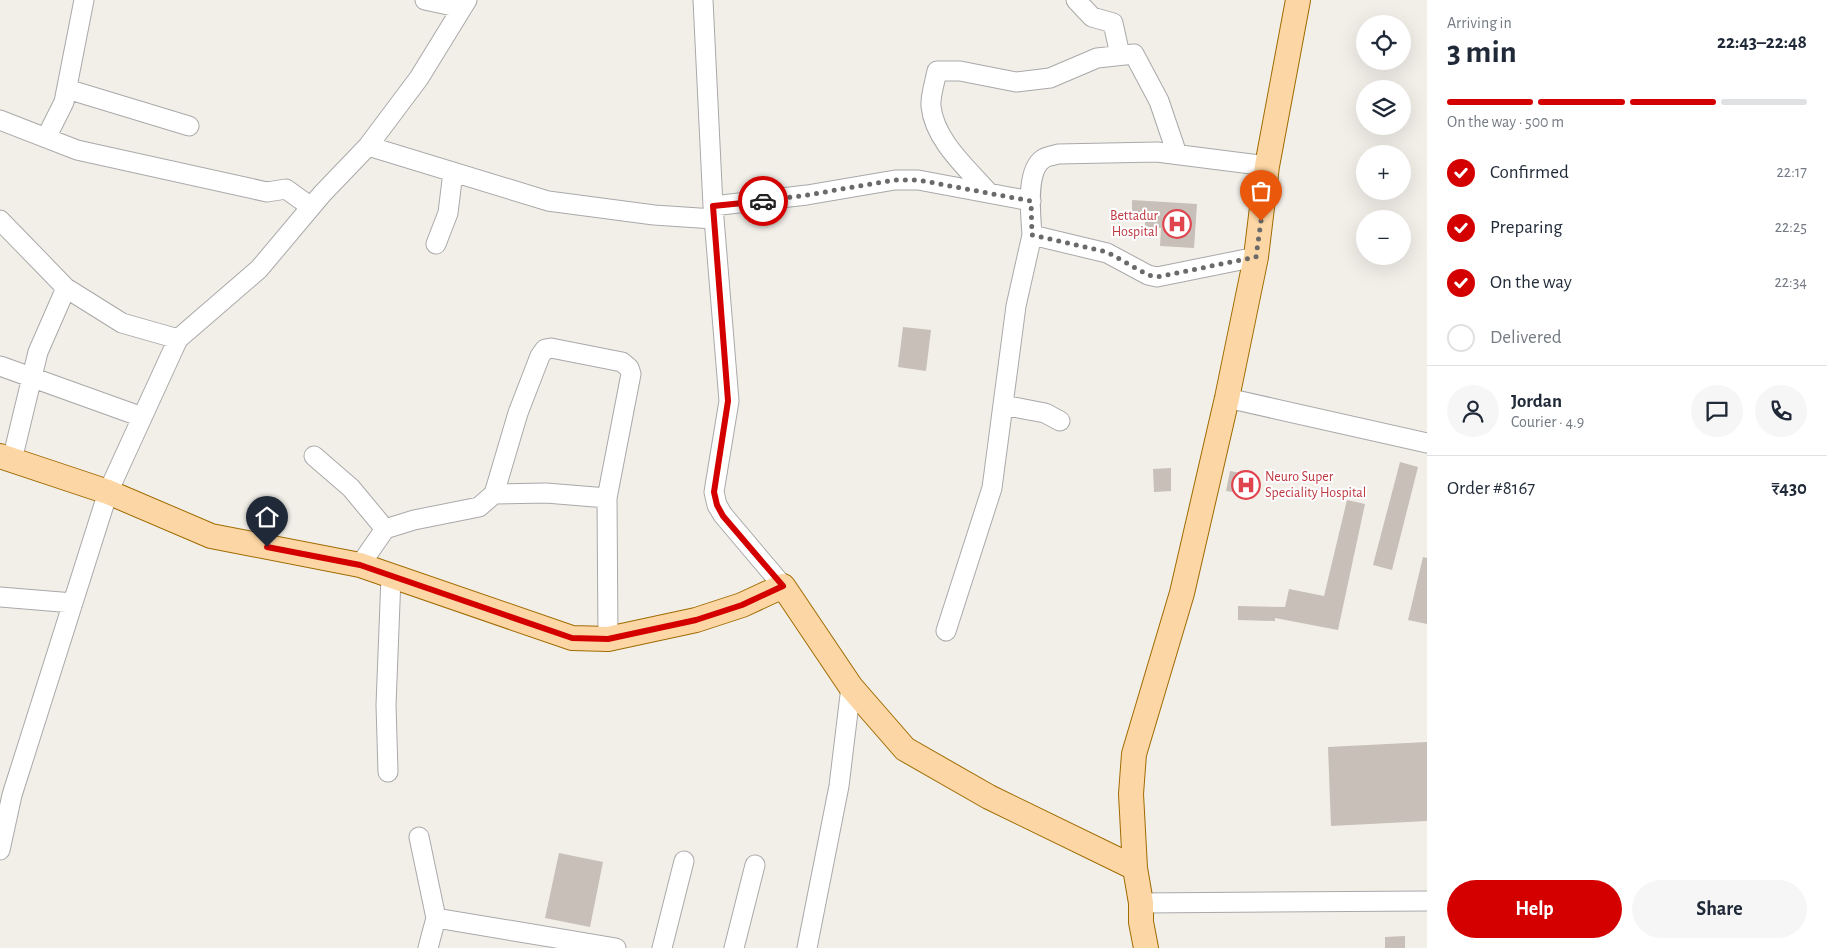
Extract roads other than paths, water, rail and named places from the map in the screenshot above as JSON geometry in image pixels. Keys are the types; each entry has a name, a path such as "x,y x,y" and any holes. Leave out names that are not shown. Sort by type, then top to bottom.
{"main road":[{"path":"1146,948 1141,922 1141,903 1134,868 1131,794 1134,754 1182,593 1227,398 1256,257 1267,166 1298,0"},
{"path":"6,458 108,492 211,536 360,565 572,638 608,639 696,620 742,605 783,586 850,688 905,749 989,797 1134,868"},
{"path":"1141,903 1152,921 1157,948"}],"street":[{"path":"65,97 84,0"},
{"path":"0,850 8,780 74,603 108,492 178,339 259,269 310,207 368,146 419,78 465,4 425,0"},
{"path":"703,0 713,213 728,401 714,492 723,516 783,586"},
{"path":"1076,0 1092,17 1112,23 1120,55"},
{"path":"989,193 956,156 938,127 931,106 936,71 960,71 1016,82 1050,78 1097,58 1134,54 1159,101 1177,154"},
{"path":"46,138 68,89 189,126"},
{"path":"0,120 78,150 267,192 286,189 310,207"},
{"path":"368,146 548,201 654,215 713,213 895,180 918,180 1031,201"},
{"path":"946,631 992,488 1016,306 1032,235 1031,201 1033,173 1036,166 1044,158 1058,154 1157,152 1267,166"},
{"path":"436,244 448,213 453,172"},
{"path":"0,220 66,288 122,323 178,339"},
{"path":"1032,235 1107,252 1148,275 1157,277 1256,257"},
{"path":"6,458 32,378 38,352 66,288"},
{"path":"494,494 518,413 540,356 545,349 551,348 622,362 629,368 631,374 607,498 608,639"},
{"path":"0,366 142,417"},
{"path":"1227,398 1427,443"},
{"path":"1003,405 1045,413 1060,421"},
{"path":"314,456 351,488 385,529"},
{"path":"360,565 385,529 414,520 474,509 494,494 546,493 607,498"},
{"path":"388,772 386,705 391,577"},
{"path":"0,597 74,603"},
{"path":"807,948 839,786 850,688"},
{"path":"419,837 436,918 428,948"},
{"path":"662,948 684,861"},
{"path":"734,948 755,865"},
{"path":"1141,903 1427,901"},
{"path":"436,918 616,948"}],"place":[{"name":"Bettadur Hospital","path":"1177,224"},
{"name":"Neuro Super Speciality Hospital","path":"1246,485"}]}
